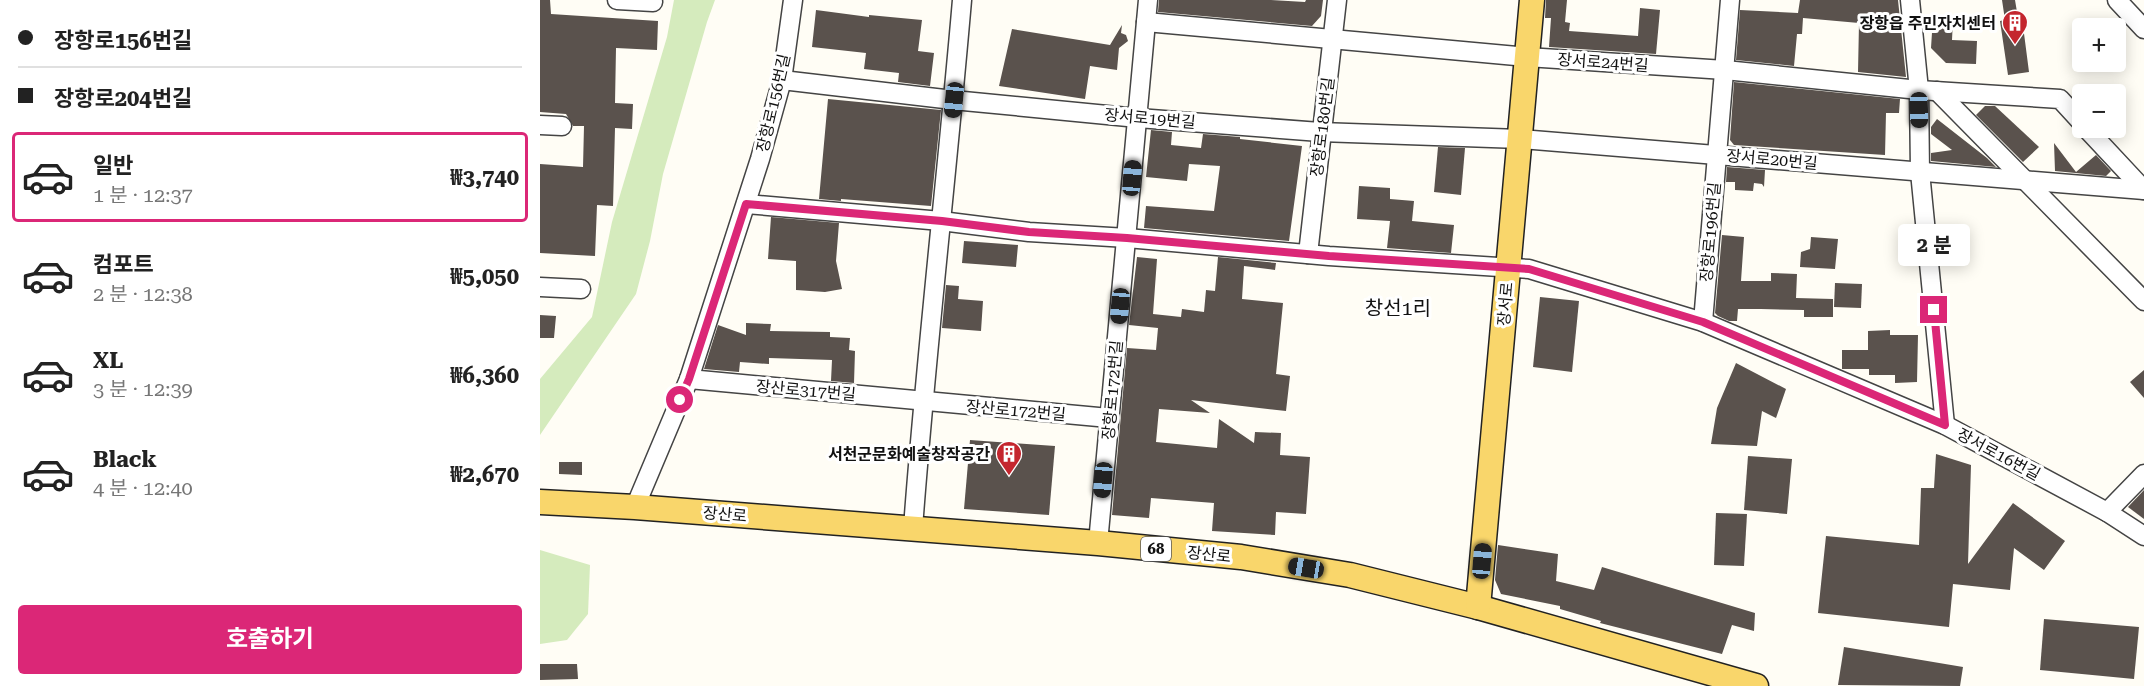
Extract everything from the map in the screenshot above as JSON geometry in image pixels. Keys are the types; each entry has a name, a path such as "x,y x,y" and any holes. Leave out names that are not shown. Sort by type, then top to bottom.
{"main road":[{"name":"장서로","path":"1478,607 1532,0"},
{"name":"장산로","path":"540,502 913,528 1241,557 1350,575 1478,607 1756,686"}],"street":[{"path":"617,0 653,2"},
{"name":"장항로156번길","path":"635,507 689,379 746,204 782,80 793,0"},
{"path":"913,528 922,401 942,221 962,0"},
{"name":"장항로172번길","path":"1098,543 1148,0"},
{"name":"장항로180번길","path":"1308,254 1336,0"},
{"name":"장항로196번길","path":"1703,322 1730,0"},
{"path":"1910,0 1928,90 1920,172 1945,425"},
{"path":"2117,0 2144,29"},
{"name":"장서로24번길","path":"1146,22 1527,57 1725,70 1928,90 2060,99 2072,112"},
{"name":"장서로19번길","path":"782,80 1138,118 1320,132 1520,139"},
{"path":"1928,90 2024,179 2144,301"},
{"path":"540,125 562,126"},
{"name":"장서로20번길","path":"2095,138 2144,190"},
{"name":"장서로20번길","path":"1520,139 2144,190"},
{"path":"746,204 942,221 1029,232 1127,238"},
{"name":"장서로16번길","path":"1127,238 1308,254 1529,269 1703,322 1945,425 2107,512 2144,536"},
{"path":"540,287 581,289"},
{"name":"장산로317번길","path":"689,379 922,401"},
{"name":"장산로172번길","path":"922,401 1109,418"},
{"path":"2107,512 2144,474"}],"green space":[{"path":"674,0 715,0 663,174 650,241 636,294 540,435 540,379 592,317 612,222 667,37"},
{"path":"540,550 590,565 588,614 567,640 540,644"}],"building":[{"path":"540,0 550,0 551,14 658,21 657,50 616,48 615,103 633,104 632,129 615,128 613,206 597,205 595,256 540,253 540,164 583,167 584,126 573,126 566,114 540,112"},
{"path":"1159,0 1305,2 1306,0 1323,0 1321,16 1312,26 1158,12"},
{"path":"1546,0 1567,0 1565,22 1570,23 1569,31 1638,36 1640,8 1660,10 1656,54 1549,47 1551,18 1545,18"},
{"path":"1800,0 1898,0 1906,77 1858,72 1859,23 1803,18 1802,34 1797,34 1794,66 1736,60 1740,10 1798,13"},
{"name":"장항읍 주민자치센터","path":"2002,0 2015,0 2018,18 2022,18 2029,72 2008,75 2000,21 2005,20"},
{"path":"816,10 869,17 869,15 922,20 918,51 934,53 930,86 898,82 899,73 864,69 866,53 812,47"},
{"path":"1933,17 1953,19 1952,40 1977,41 1976,64 1946,63 1931,48"},
{"path":"1122,25 1121,33 1126,35 1128,41 1119,48 1117,70 1090,66 1085,99 999,86 1012,29 1110,45"},
{"path":"1734,82 1900,99 1899,113 1886,113 1885,155 1734,145 1730,140"},
{"path":"828,99 941,110 931,206 819,199"},
{"path":"1985,106 1995,106 2039,147 2023,162 1976,115"},
{"path":"1937,119 1996,167 1931,161 1931,153 1952,150 1931,134 1931,127"},
{"path":"1151,130 1172,132 1171,145 1201,148 1203,134 1302,146 1289,241 1144,228 1146,206 1214,211 1220,166 1189,164 1187,181 1146,177"},
{"path":"2054,143 2076,172 2096,155 2111,171 2106,176 2055,171"},
{"path":"1438,147 1465,148 1461,195 1434,192"},
{"path":"1727,167 1765,170 1764,187 1762,184 1754,183 1753,191 1735,190 1735,182 1726,182"},
{"path":"1359,186 1390,188 1390,199 1414,201 1412,221 1454,225 1451,253 1387,248 1390,221 1357,219"},
{"path":"771,217 839,223 836,261 842,289 825,292 796,290 796,261 768,259"},
{"path":"1722,235 1744,237 1741,281 1771,281 1771,273 1797,274 1796,298 1833,299 1833,317 1804,317 1804,310 1761,309 1738,309 1737,321 1729,321 1718,316 1715,313"},
{"path":"1811,237 1838,239 1835,269 1800,267 1801,252 1810,249"},
{"path":"964,241 1018,245 1016,267 962,263"},
{"path":"1137,257 1157,259 1153,314 1181,317 1182,309 1204,312 1206,290 1215,291 1218,257 1276,263 1275,270 1244,266 1242,299 1283,303 1276,374 1290,376 1286,411 1191,400 1210,413 1159,409 1156,442 1217,448 1219,419 1254,443 1255,432 1281,433 1280,455 1310,457 1306,514 1276,512 1275,535 1212,531 1214,503 1151,498 1149,518 1112,515 1127,348 1156,350 1158,328 1129,325"},
{"path":"1835,283 1862,284 1861,308 1834,307"},
{"path":"946,285 959,286 958,299 983,301 981,331 942,328"},
{"path":"1540,297 1579,301 1572,372 1533,367"},
{"path":"540,315 556,316 554,338 540,338"},
{"path":"746,323 771,324 770,331 830,332 830,337 850,338 849,350 855,351 854,383 831,381 832,360 769,358 769,364 740,362 739,372 704,369 718,325 746,335"},
{"path":"1890,330 1890,335 1918,335 1917,382 1895,383 1895,375 1869,375 1869,369 1842,369 1842,350 1868,350 1868,331"},
{"path":"1736,363 1786,389 1776,418 1762,411 1757,446 1711,444 1717,408"},
{"path":"2144,370 2144,398 2130,382"},
{"name":"서천군문화예술창작공간","path":"970,440 1055,446 1049,515 964,509"},
{"path":"1936,454 1971,465 1968,564 2013,503 2065,541 2044,570 2014,548 2010,590 1953,584 1949,627 1818,613 1826,536 1919,545 1921,488 1934,488"},
{"path":"1748,456 1792,459 1787,514 1744,510"},
{"path":"559,462 582,462 582,475 559,474"},
{"path":"2144,490 2144,519 2128,507"},
{"path":"1716,513 1747,514 1744,566 1714,565"},
{"path":"1498,545 1558,554 1556,581 1594,590 1602,567 1755,613 1754,631 1732,625 1722,654 1600,623 1601,621 1560,609 1560,606 1501,594 1495,580"},
{"path":"2044,619 2139,627 2134,679 2040,670"},
{"path":"1844,647 1963,667 1960,686 1838,685"},
{"path":"540,664 577,664 578,679 540,680"}],"place":[{"name":"장항읍 주민자치센터","path":"2015,46"},
{"name":"서천군문화예술창작공간","path":"1009,477"}],"district":[{"name":"창선1리","path":"1398,308"}],"route":[{"path":"680,400 689,379 746,204 942,221 1029,232 1529,269 1703,322 1945,425 1934,310"}]}
